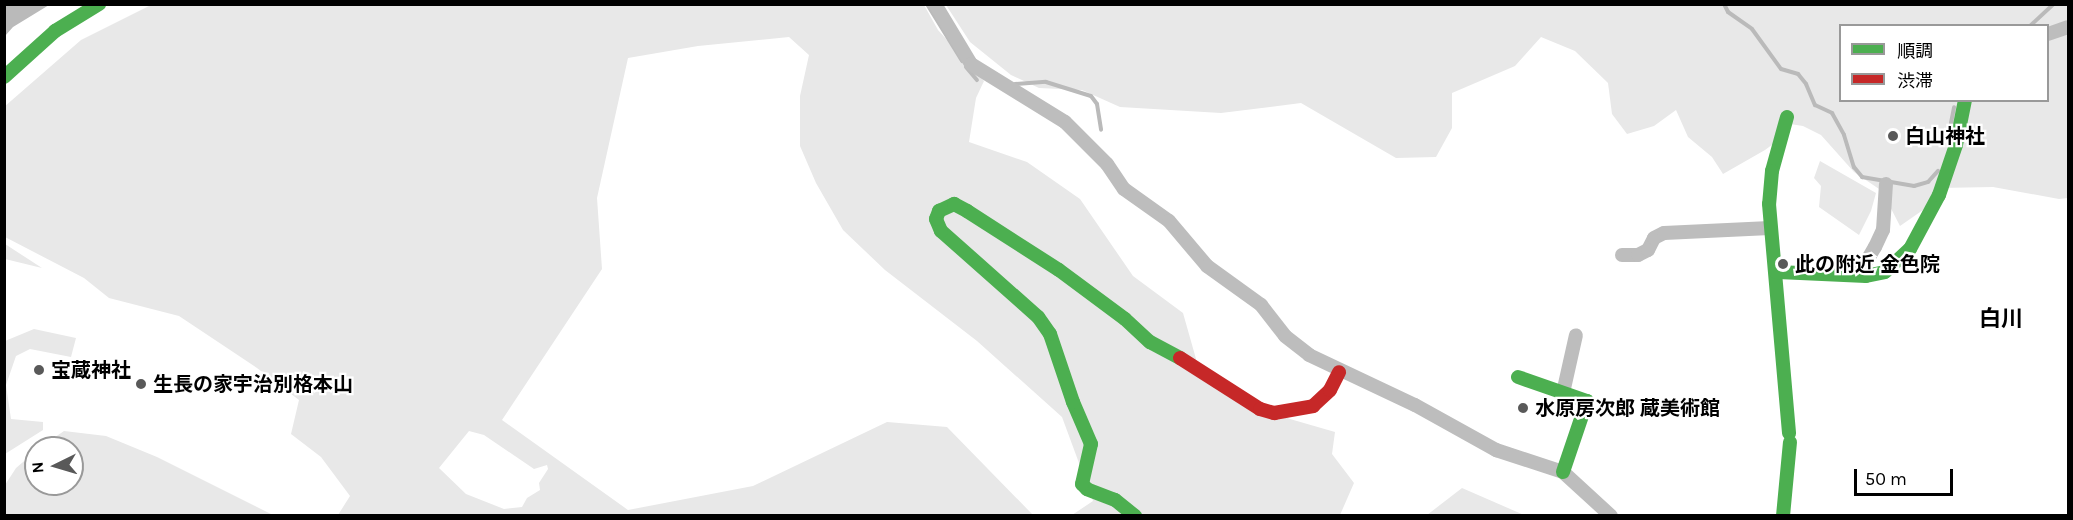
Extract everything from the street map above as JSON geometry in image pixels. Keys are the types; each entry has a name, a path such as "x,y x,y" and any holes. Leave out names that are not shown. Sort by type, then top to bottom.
{"street":[{"path":"4,77 55,31 99,4"},
{"path":"935,4 971,64 1065,122 1107,164 1124,189 1169,221 1207,266 1261,305 1285,336 1301,349 1339,372 1415,405 1496,450 1563,472 1611,516"},
{"path":"2049,33 2068,27"},
{"path":"1776,272 1866,276 1885,272 1910,249 1939,195 1956,145 1965,102"},
{"path":"1783,516 1789,437 1776,272 1770,228 1772,171 1787,117"},
{"path":"1794,273 1815,268 1855,268 1864,264 1883,230 1886,184"},
{"path":"1135,516 1115,500 1082,484 1091,444 1073,402 1050,334 1038,317 941,231 936,219 939,211 945,206 954,204 967,210 1001,236 1059,270 1125,319 1150,342 1260,409 1274,413 1313,406 1330,390 1339,372"},
{"path":"1622,255 1638,255 1648,250 1654,238 1664,233 1770,228"},
{"path":"1563,393 1576,335"},
{"path":"1518,377 1587,401 1563,472"}],"shaded area":[{"path":"5,4 49,5 13,27 5,36"},
{"path":"151,5 924,5 938,30 984,81 976,98 969,142 1027,162 1080,199 1133,276 1183,313 1202,380 1290,419 1335,432 1332,454 1354,483 1340,515 1072,515 1093,501 1062,417 977,341 885,270 843,230 816,183 800,146 800,96 809,55 789,37 698,46 628,58 597,198 602,269 502,420 628,510 753,486 887,422 947,427 1033,515 338,515 350,496 321,457 291,434 299,400 257,368 179,316 109,298 84,278 5,237 4,107 81,40","holes":["469,431 484,435 534,469 547,465 548,469 539,483 540,490 527,498 522,507 504,509 466,494 439,468"]},
{"path":"946,5 2068,5 2068,198 2059,199 1993,187 1939,188 1923,210 1900,226 1882,191 1854,172 1821,135 1803,126 1790,124 1780,139 1723,174 1712,157 1688,137 1676,110 1654,126 1627,134 1612,114 1608,83 1575,51 1541,37 1515,66 1452,93 1452,128 1436,157 1396,158 1301,103 1221,113 1120,107 1082,90 1039,88 1011,75 970,42"},
{"path":"1820,161 1876,193 1871,211 1859,235 1819,207 1821,186 1814,178"},
{"path":"5,244 42,268 5,259"},
{"path":"34,329 76,338 71,357 30,349 16,356 6,385 11,419 43,422 43,430 34,436 24,436 24,442 5,454 5,341"},
{"path":"64,431 106,436 157,457 273,515 5,515 5,485 16,468 24,461 24,496 84,496 84,436 57,436"},
{"path":"1462,488 1524,515 1427,515"}],"waterway":[{"path":"927,4 962,61"},
{"path":"1724,4 1728,12 1752,29 1781,69 1798,74 1806,84 1815,105 1832,113 1844,135 1854,167 1862,177 1914,186 1928,182 1938,171"},
{"path":"2032,24 2054,4"},
{"path":"966,67 977,80"},
{"path":"1015,84 1046,82 1091,96 1097,104 1101,130"},
{"path":"1951,123 1954,107"}],"traffic: fast":[{"path":"4,77 55,31 99,4"},
{"path":"1776,272 1866,276 1885,272 1910,249 1939,195 1956,145 1965,102"},
{"path":"1787,117 1772,171 1769,204 1789,433"},
{"path":"1135,516 1115,500 1087,489 1082,484 1091,444 1073,402 1050,334 1038,317 941,231 936,219 939,211 954,204 967,211 1059,270 1125,319 1150,342 1180,358"},
{"path":"1518,377 1587,401 1563,472"},
{"path":"1783,516 1790,442"}],"traffic: jam":[{"path":"1180,358 1260,409 1274,413 1313,406 1330,390 1339,372"}],"place":[{"name":"白山神社","path":"1893,136"},
{"name":"此の附近 金色院","path":"1783,264"},
{"name":"宝蔵神社","path":"39,370"},
{"name":"生長の家宇治別格本山","path":"141,384"},
{"name":"水原房次郎 蔵美術館","path":"1523,408"}],"district":[{"name":"白川","path":"2001,320"}]}
